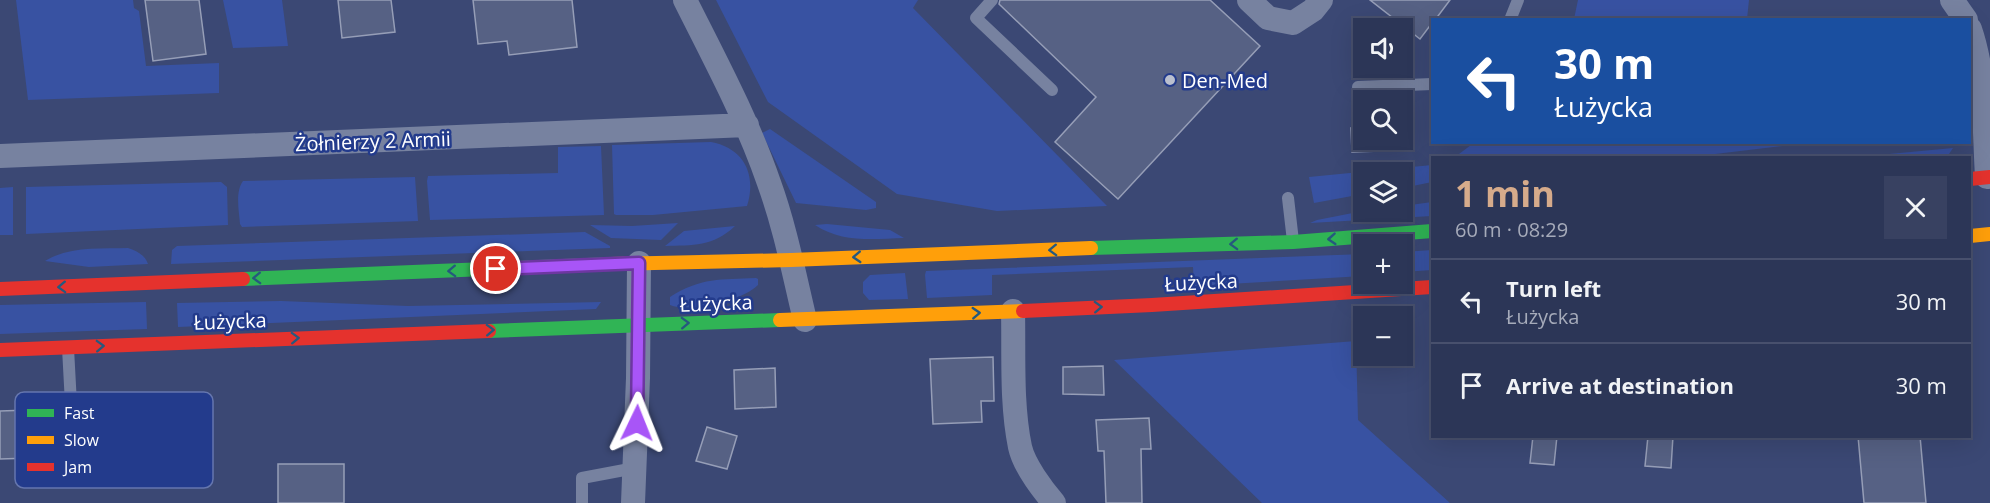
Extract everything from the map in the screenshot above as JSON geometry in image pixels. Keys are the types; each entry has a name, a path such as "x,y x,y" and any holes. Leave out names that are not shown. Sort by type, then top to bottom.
{"main road":[{"name":"Łużycka","path":"0,289 639,263 791,260 1293,242 1431,231"},
{"path":"1971,236 1990,234"},
{"name":"Łużycka","path":"0,350 1013,311 1224,301 1431,287"}],"street":[{"path":"685,0 747,125 777,208 805,320"},
{"path":"1249,0 1268,18 1293,23 1313,10 1321,0"},
{"path":"1952,0 1965,18"},
{"path":"1971,32 1980,71 1982,178"},
{"name":"Żołnierzy 2 Armii","path":"0,155 747,125"},
{"path":"633,503 639,263"},
{"path":"1013,311 1016,408 1021,449 1041,488 1054,503"}],"lane":[{"path":"992,0 976,18 1052,90"},
{"path":"1511,18 1518,0"},
{"path":"1358,87 1431,84"},
{"path":"1288,198 1293,242"},
{"path":"68,347 70,392"},
{"path":"582,503 582,478 635,468"}],"shaded area":[{"path":"16,0 133,0 134,8 139,11 146,66 219,63 219,93 28,100"},
{"path":"223,0 282,0 288,46 233,48"},
{"path":"716,0 918,0 913,8 1107,206 997,211 897,194 768,102"},
{"path":"1578,0 1749,0 1747,18 1574,18"},
{"path":"770,129 876,202 876,208 866,210 796,203 762,133"},
{"path":"711,142 732,150 745,165 750,184 747,206 653,215 614,214 612,145"},
{"path":"1472,144 1800,144 1699,156 1456,156"},
{"path":"601,146 604,215 430,220 428,176 558,173 558,147"},
{"path":"1953,148 1948,156 1868,156"},
{"path":"1431,165 1431,182 1413,186 1413,167"},
{"path":"1353,173 1353,196 1314,203 1309,177"},
{"path":"415,177 418,221 242,227 240,224 238,196 243,181"},
{"path":"221,182 227,187 228,225 26,234 26,187"},
{"path":"13,187 13,235 0,235 0,188"},
{"path":"1431,202 1431,216 1413,217 1413,205"},
{"path":"1353,213 1353,221 1310,223"},
{"path":"678,223 661,240 611,238 590,225 632,226"},
{"path":"815,225 890,230 904,238 858,239 836,235"},
{"path":"735,226 711,241 694,245 665,246 684,231"},
{"path":"585,232 610,248 171,264 172,250 177,246"},
{"path":"128,248 145,258 148,264 89,267 45,261 74,251"},
{"path":"1431,250 1431,270 1413,271 1413,251"},
{"path":"1353,254 1353,277 1194,286 1193,267 992,275 992,295 927,298 926,271"},
{"path":"905,273 908,299 869,300 863,293 863,282 870,275"},
{"path":"756,278 758,285 729,300 690,308 670,305 670,297 692,286 722,280"},
{"path":"281,301 408,306 601,302 596,309 178,327 177,303"},
{"path":"146,302 147,329 0,334 0,305"},
{"path":"1353,341 1353,366 1357,366 1358,420 1450,503 1262,503 1114,360"}],"building":[{"path":"145,0 199,0 206,54 153,61"},
{"path":"338,0 391,0 395,32 342,38"},
{"path":"473,0 572,0 577,47 509,55 507,41 478,44"},
{"name":"Den-Med","path":"1000,0 1210,0 1260,46 1118,199 1055,142 1096,97 999,4"},
{"path":"1370,0 1450,0 1436,18 1431,18 1431,24 1420,39 1413,34 1413,18 1393,18"},
{"path":"1351,128 1353,128 1353,150 1410,150 1352,152"},
{"path":"993,357 994,401 981,401 982,422 933,424 930,359"},
{"path":"1103,366 1104,395 1063,394 1063,367"},
{"path":"775,368 776,407 735,409 734,370"},
{"path":"15,410 15,459 0,459 0,411"},
{"path":"1149,418 1151,449 1141,449 1142,503 1106,503 1104,451 1098,451 1096,420"},
{"path":"707,427 737,436 727,469 696,461"},
{"path":"1533,438 1557,438 1554,465 1530,463"},
{"path":"1648,438 1673,438 1671,468 1645,466"},
{"path":"1858,438 1920,438 1926,503 1864,503"},
{"path":"278,464 344,464 344,503 278,503"}],"traffic: fast":[{"path":"1091,248 1293,242 1431,231"},
{"path":"243,279 611,264"},
{"path":"489,331 780,320"}],"traffic: slow":[{"path":"1971,236 1990,234"},
{"path":"611,264 791,260 1091,248"},
{"path":"780,320 1023,311"}],"traffic: jam":[{"path":"1971,179 1990,177"},
{"path":"0,289 243,279"},
{"path":"1023,311 1431,287"},
{"path":"0,350 489,331"}],"place":[{"name":"Den-Med","path":"1170,80"}],"route":[{"path":"496,269 639,263 637,423"}]}
